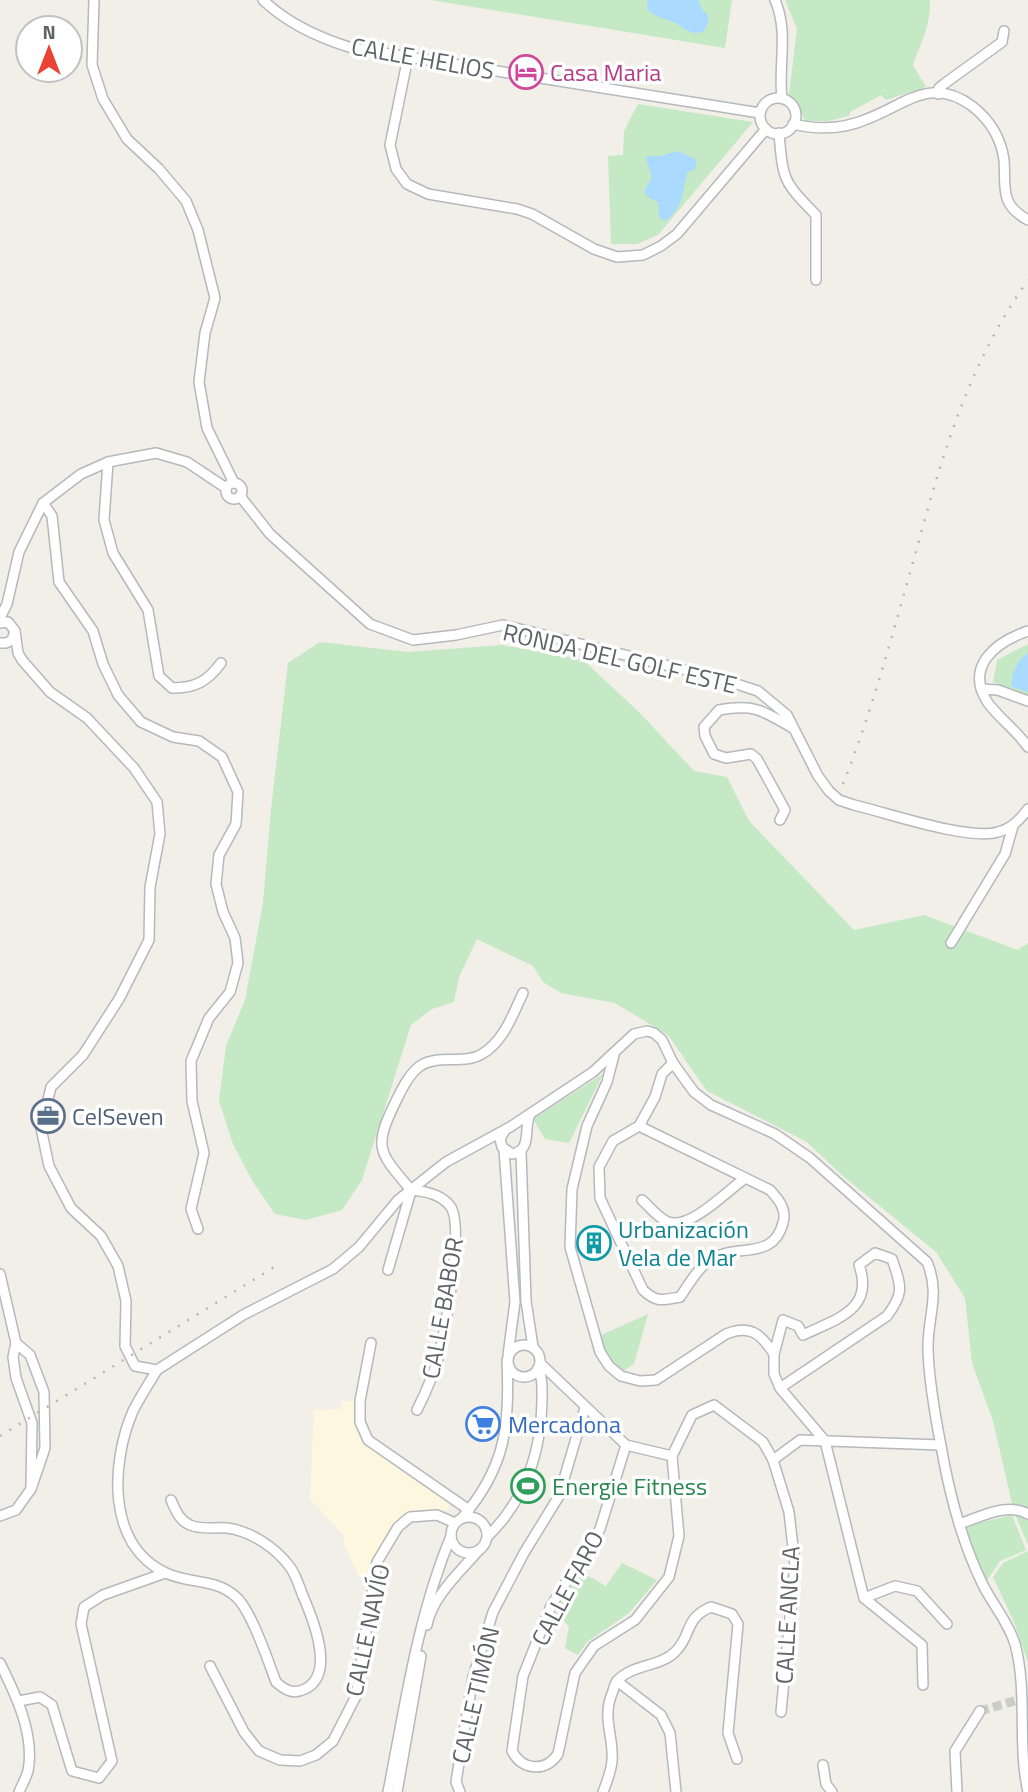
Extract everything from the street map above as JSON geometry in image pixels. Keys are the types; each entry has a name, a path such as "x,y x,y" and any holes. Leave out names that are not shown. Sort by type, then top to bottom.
{"street":[{"path":"14,629 8,622 0,620 7,604 19,552 43,503 81,474 108,462 156,453 187,462 230,485 242,489 236,499 230,499 226,495 230,485 206,428 199,382 205,333 215,298 198,230 186,201 159,169 127,139 103,99 92,65 94,0"},
{"name":"CALLE HELIOS","path":"263,0 321,38 352,48 760,113"},
{"path":"775,0 784,33 779,77 782,98"},
{"path":"937,94 944,83 1002,42 1004,31"},
{"path":"408,57 390,145 396,169 407,184 428,194 532,214 594,249 617,257 643,255 668,242 766,129"},
{"path":"793,124 834,128 868,119 908,98 923,94 937,94 968,103 985,116 998,137 1006,198 1014,212 1028,220"},
{"path":"782,98 794,108 793,124 779,134 762,125 760,113 765,103 782,98"},
{"path":"779,134 780,163 784,178 792,191 816,215 816,280"},
{"path":"108,462 104,520 113,553 148,610 159,676 172,688 191,688 213,674 221,663"},
{"name":"RONDA DEL GOLF ESTE","path":"240,496 270,534 370,624 412,640 456,635 503,625 718,678 758,691 787,715 818,776 839,800 968,834 989,835 1013,826"},
{"path":"43,503 52,516 59,582 93,631 103,664 118,695 141,722 173,737 199,741 222,757 238,792 236,824 219,855 216,884 223,912 235,938 238,963 230,992 209,1018 191,1061 192,1101 204,1153 191,1209 198,1229"},
{"path":"7,604 18,653"},
{"path":"1,643 12,640 14,629"},
{"path":"1028,631 1006,640 991,651 980,674 981,689 996,712 1028,747"},
{"path":"1,643 18,653 50,692 88,718 134,768 157,802 160,834 150,887 149,940 119,999 83,1055 51,1087 41,1128 49,1167 71,1208 101,1236 118,1266 126,1301 125,1346 135,1366 157,1370"},
{"path":"981,689 998,690 1028,701"},
{"path":"780,820 785,810 757,759 751,754 726,758 714,754 705,736 705,727 719,710 747,707 760,709 793,727"},
{"path":"951,943 1005,854 1013,826 1028,809"},
{"path":"411,1190 390,1165 380,1142 384,1125 404,1083 421,1066 437,1061 468,1060 494,1046 510,1022 523,993"},
{"path":"171,1500 179,1518 192,1527 230,1528 250,1535 274,1549 292,1569 320,1641 318,1674 314,1683 300,1692 285,1690 276,1682 247,1612 237,1597 221,1586 165,1573 145,1558 129,1538 121,1516 117,1482 121,1449 133,1411 157,1370 243,1315 333,1269 359,1247 398,1200 446,1162 508,1128 593,1072 634,1034 647,1031 654,1033 662,1040 673,1063 694,1092 711,1105 775,1134 810,1158 927,1262 935,1290 928,1347 941,1446 972,1562 1003,1616 1015,1646 1020,1670 1022,1768 1028,1792"},
{"path":"614,1054 607,1082 587,1126 572,1189 570,1247 600,1352 609,1366 621,1376 640,1381 656,1380 737,1329 754,1332 765,1340 775,1354"},
{"path":"639,1126 770,1190 780,1201 786,1215 775,1241 763,1248 728,1251 710,1260 696,1273 680,1297 663,1300 651,1298 643,1290 600,1198 598,1167 613,1141 639,1126 655,1097 662,1074 673,1063"},
{"path":"531,1113 527,1120 526,1145 521,1152 526,1301 533,1348"},
{"path":"388,1792 423,1616 435,1576 459,1521 487,1483 501,1454 508,1417 508,1357 515,1302 501,1136 508,1128 518,1128 526,1137"},
{"path":"483,1142 502,1147 512,1154 521,1152"},
{"path":"642,1200 668,1222 680,1223 691,1220 744,1179"},
{"path":"388,1270 411,1190"},
{"name":"CALLE BABOR","path":"411,1190 429,1192 450,1205 457,1223 439,1355 418,1410"},
{"path":"780,1388 887,1316 898,1301 900,1283 892,1259 875,1253 859,1265 864,1292 859,1304 832,1321 803,1335 797,1326 783,1321 775,1354 774,1374 780,1388 825,1441 864,1598 922,1645 923,1685"},
{"path":"0,1274 16,1343 13,1357 16,1378 33,1430 30,1489"},
{"path":"0,1516 16,1510 30,1489 45,1448 44,1392 30,1354 16,1343"},
{"path":"371,1343 360,1401 360,1422 368,1440 469,1510"},
{"path":"451,1536 460,1551 472,1553 483,1548 488,1536 519,1497 535,1460 541,1421 542,1377 539,1354 533,1348 519,1345 508,1357"},
{"path":"508,1357 510,1371 520,1377 531,1376 539,1366"},
{"path":"539,1366 626,1446 672,1456"},
{"name":"CALLE ANCLA","path":"672,1456 692,1415 714,1405 763,1442 773,1460 789,1512 794,1564 781,1712"},
{"name":"CALLE TIMÓN","path":"460,1792 456,1782 473,1677 493,1612 524,1553 559,1496 584,1408"},
{"path":"773,1460 800,1440 941,1446"},
{"name":"CALLE FARO","path":"626,1446 600,1529 551,1606 523,1676 512,1751 516,1759 524,1765 539,1768 554,1760 558,1754 575,1673 594,1646 635,1620 669,1577 679,1536 672,1456"},
{"path":"960,1524 1006,1509 1028,1514"},
{"name":"CALLE NAVÍO","path":"210,1666 244,1732 259,1751 280,1760 300,1761 316,1755 333,1741 356,1696 377,1562 398,1527 410,1517 437,1515 459,1521"},
{"path":"459,1521 468,1517 480,1520 488,1536"},
{"path":"397,1792 428,1617 440,1597 478,1551"},
{"path":"19,1701 40,1697 52,1705 72,1770 99,1778 112,1761 81,1624 84,1607 103,1595 165,1573"},
{"path":"864,1598 895,1586 917,1591 947,1624"},
{"path":"603,1792 612,1759 606,1720 609,1700 617,1681 639,1667 675,1653 692,1620 711,1607 732,1614 738,1624 728,1733 737,1759"},
{"path":"0,1663 19,1701 29,1748 28,1772 19,1792"},
{"path":"617,1681 661,1715 670,1733 676,1792"},
{"path":"957,1792 955,1751 980,1711"},
{"path":"823,1765 826,1784 832,1792"}],"shaded area":[{"path":"342,1401 360,1401 368,1440 449,1497 449,1507 445,1511 413,1511 405,1515 395,1525 375,1556 373,1569 359,1577 344,1544 344,1536 310,1499 314,1410 341,1409"}],"green space":[{"path":"431,0 732,0 725,48"},
{"path":"785,0 930,0 927,25 913,65 926,87 886,100 881,95 850,112 849,116 828,121 805,121 797,102 789,94 797,29"},
{"path":"638,104 753,122 658,235 637,244 611,244 608,156 623,155 624,131"},
{"path":"320,642 408,652 502,645 582,659 640,713 694,771 727,777 749,821 854,930 924,915 1018,950 1028,943 1028,1545 1014,1512 993,1421 972,1363 965,1298 936,1252 843,1176 807,1142 707,1091 668,1035 615,1003 561,993 543,982 533,966 477,939 459,977 454,1002 432,1009 411,1025 362,1180 342,1210 306,1220 275,1214 253,1182 233,1144 219,1101 226,1046 245,1000 263,903 288,663"},
{"path":"1028,644 1028,697 993,682 997,660"},
{"path":"603,1074 569,1143 545,1139 533,1119"},
{"path":"648,1314 634,1364 622,1372 611,1366 597,1337"},
{"path":"1012,1515 1026,1550 1000,1561 986,1582 965,1526"},
{"path":"1028,1551 1028,1662 1014,1622 993,1577 1003,1563"},
{"path":"622,1563 657,1580 629,1613 587,1642 578,1655 565,1648 569,1626 555,1613 581,1572 606,1586"}],"water":[{"path":"647,0 698,0 702,10 708,15 708,24 703,32 689,31 650,12 647,9"},
{"path":"678,151 697,160 695,169 687,173 676,211 665,221 659,217 658,202 644,192 652,177 646,159 648,156"},
{"path":"1028,653 1028,692 1012,687 1012,677 1015,668"}],"tunnel":[{"path":"980,1711 1021,1699"}],"railway":[{"path":"843,784 874,695 938,474 961,407 990,342 1028,280"},
{"path":"0,1436 276,1266"}],"place":[{"name":"Casa Maria","path":"526,72"},
{"name":"CelSeven","path":"48,1116"},
{"name":"Urbanización Vela de Mar","path":"594,1243"},
{"name":"Mercadona","path":"483,1424"},
{"name":"Energie Fitness","path":"528,1486"}]}
